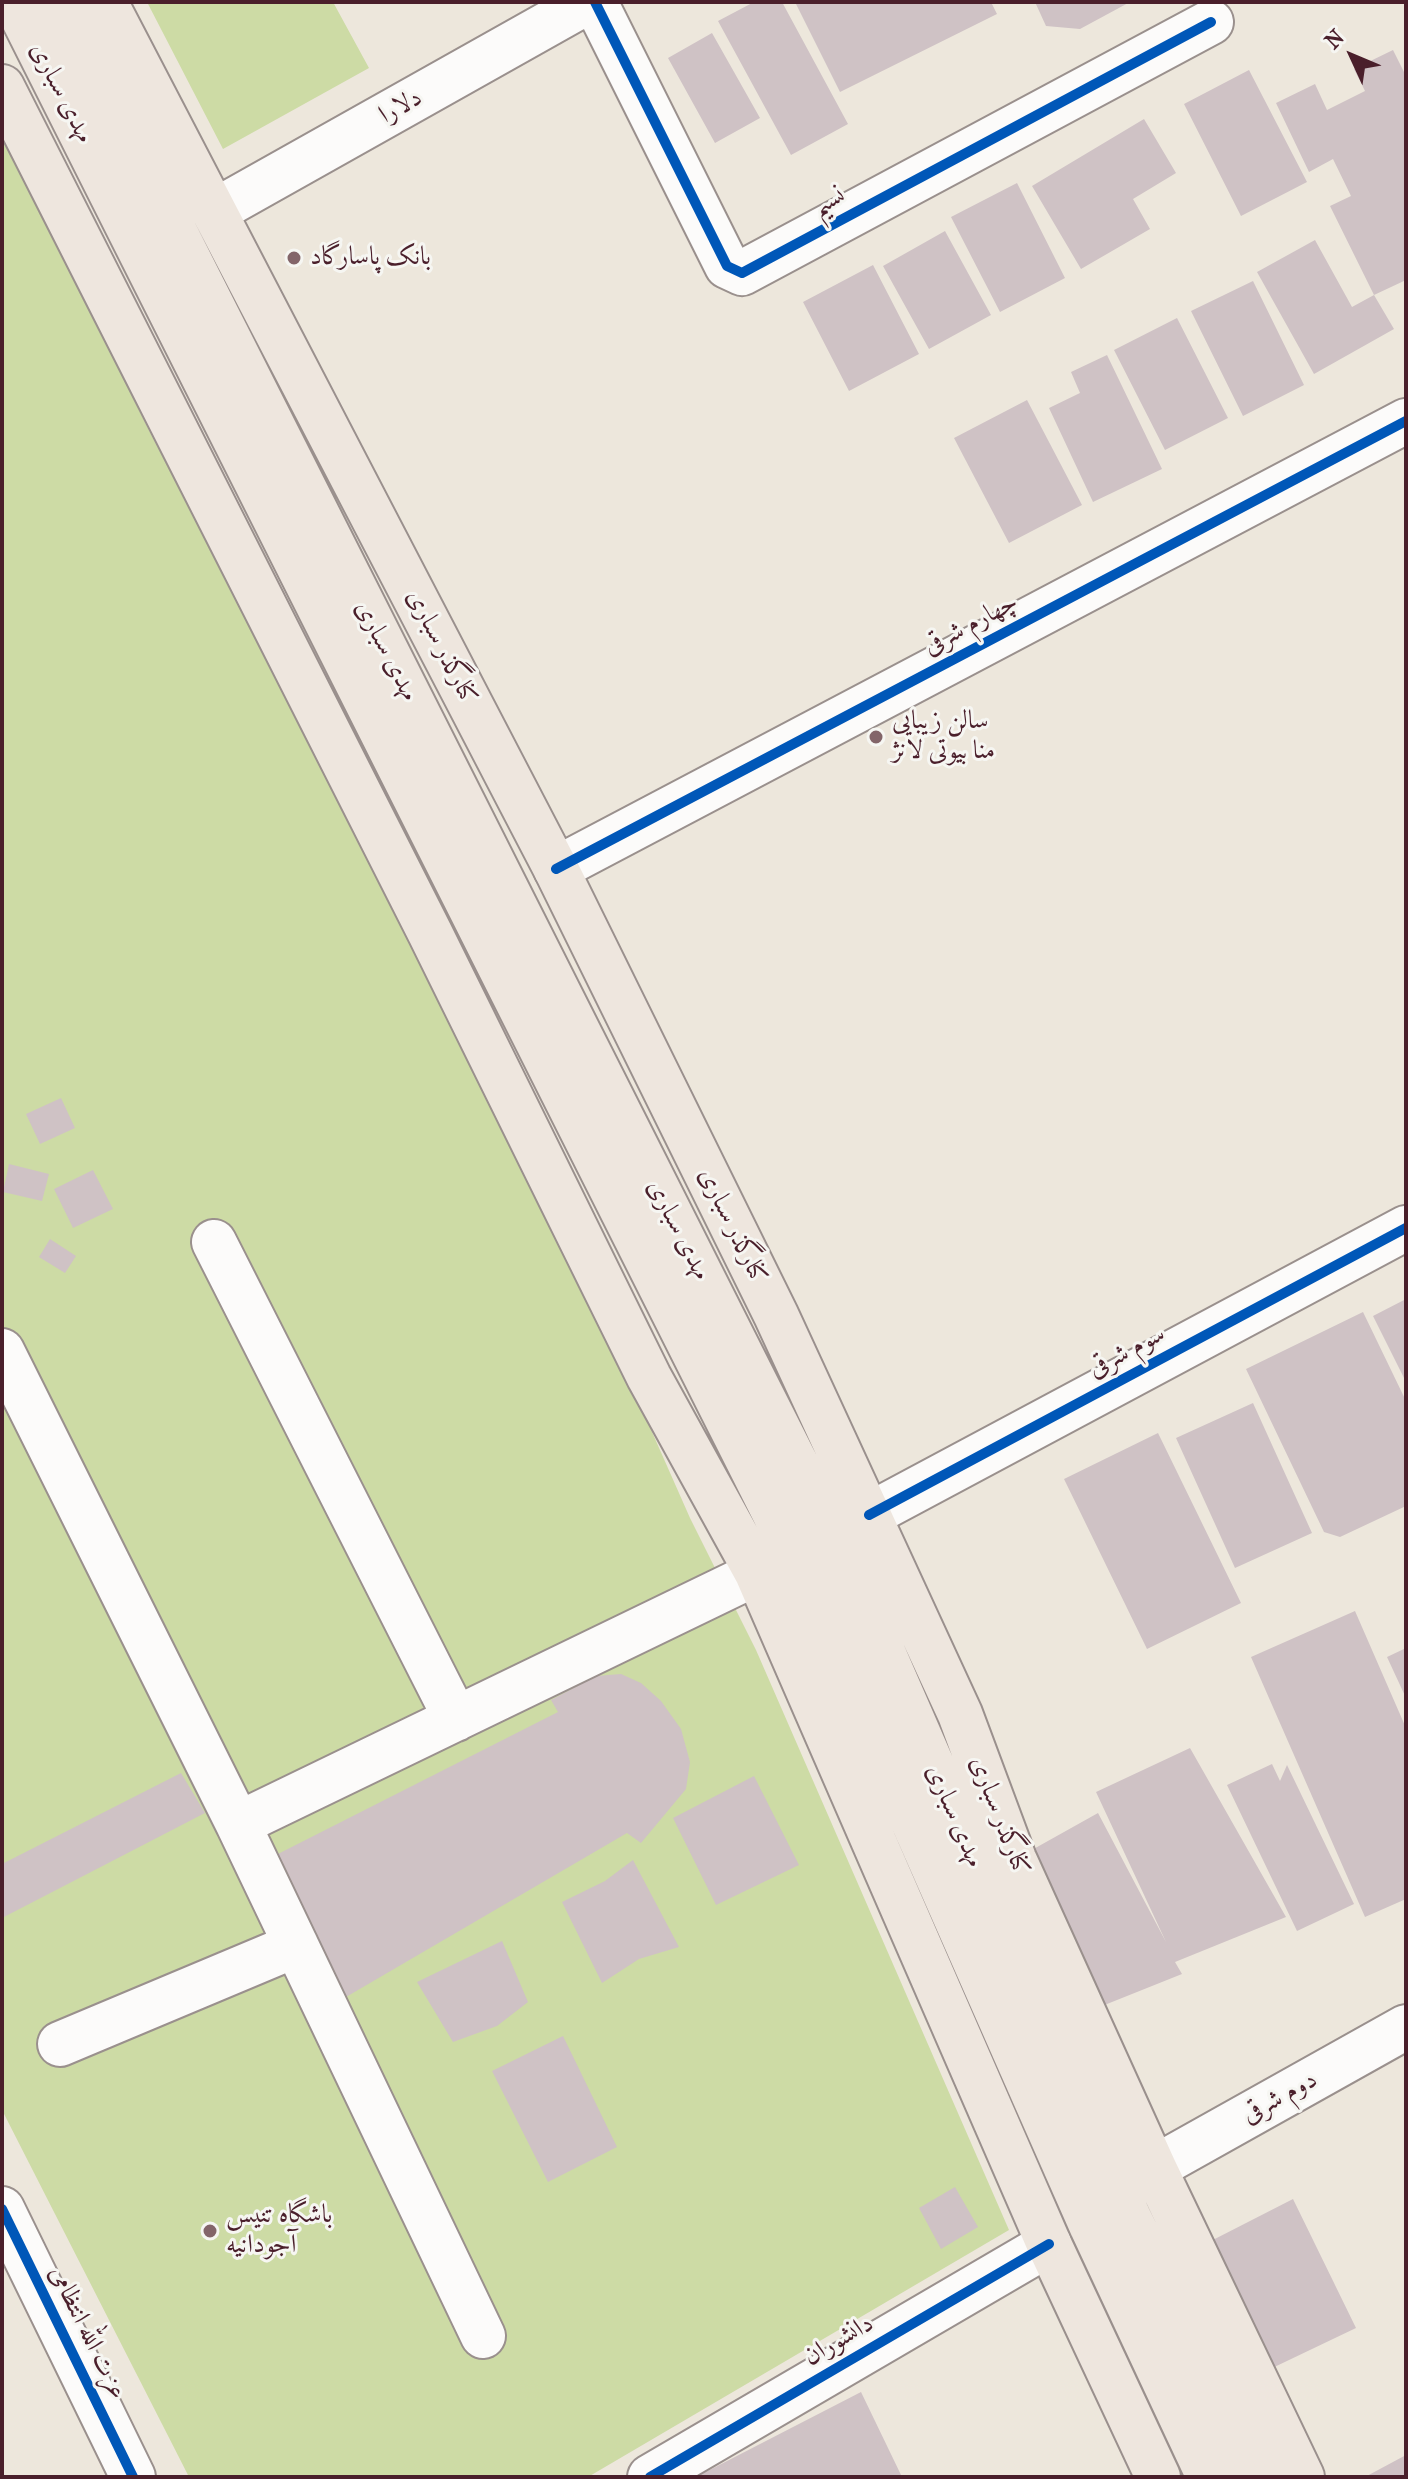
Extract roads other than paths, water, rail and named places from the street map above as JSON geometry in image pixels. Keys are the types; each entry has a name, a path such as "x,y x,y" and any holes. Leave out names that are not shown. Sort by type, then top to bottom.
{"main road":[{"name":"مهدی سباری","path":"15,2 797,1558 1092,2227 1209,2477"},
{"name":"مهدی سباری","path":"59,2 833,1537 1128,2216 1256,2477"},
{"name":"کنارگذر سباری","path":"105,2 556,869 776,1315 960,1714 1014,1859 1154,2168 1302,2477"},
{"path":"2,87 430,933 649,1377 757,1573 1049,2244 1158,2477"}],"street":[{"name":"دلارا","path":"215,211 587,2"},
{"name":"نسیم","path":"595,2 727,266 742,273 1211,22"},
{"name":"چهارم شرقی","path":"556,869 1406,421"},
{"name":"سوم شرقی","path":"869,1515 1406,1228"},
{"path":"214,1242 456,1719"},
{"path":"2,1351 238,1824 483,2336"},
{"path":"238,1824 757,1573"},
{"path":"60,2044 296,1945"},
{"name":"دوم شرقی","path":"1154,2168 1406,2027"},
{"name":"عزت الله انتظامی","path":"2,2209 133,2477"},
{"name":"دانشوران","path":"650,2477 1049,2244"}],"place":[{"name":"بانک پاسارگاد","path":"294,258"},
{"name":"سالن زیبایی منا بیوتی لانژ","path":"876,737"},
{"name":"باشگاه تنیس آجودانیه","path":"210,2231"}]}
